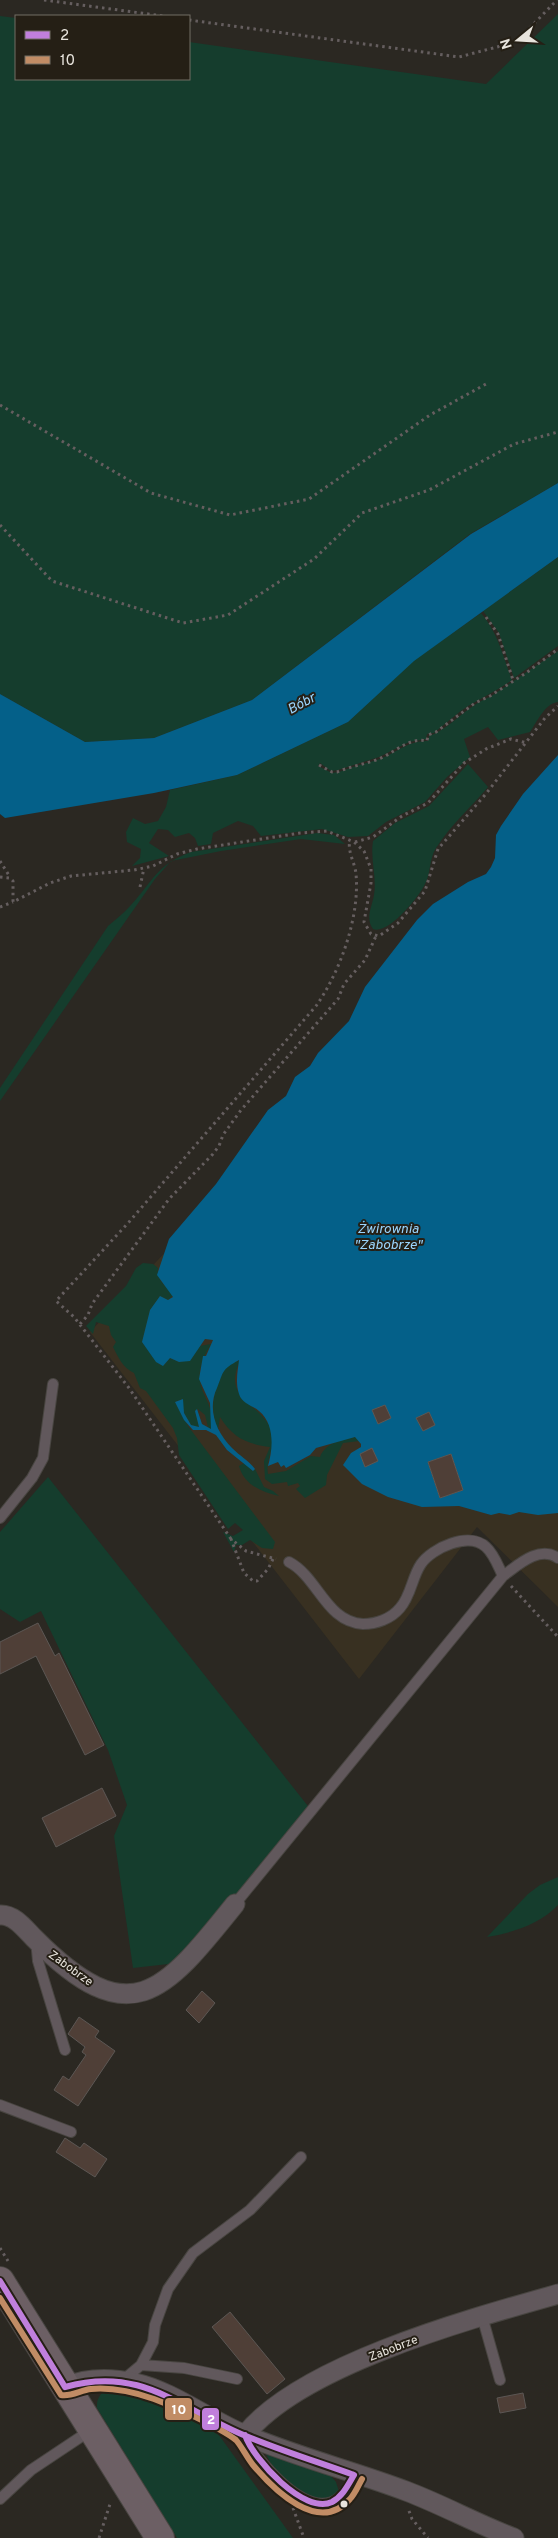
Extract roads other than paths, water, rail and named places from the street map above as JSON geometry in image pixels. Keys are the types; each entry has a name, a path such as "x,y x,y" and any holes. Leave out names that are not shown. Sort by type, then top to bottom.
{"main road":[{"path":"0,2281 64,2388 160,2538"}],"street":[{"name":"Zabobrze","path":"0,1915 5,1915 18,1922 57,1960 92,1984 123,1995 137,1995 165,1982 193,1956 236,1904"},
{"name":"Zabobrze","path":"245,2435 266,2414 321,2379 374,2355 482,2316 558,2294"},
{"path":"64,2388 79,2381 122,2380 155,2390 245,2435 354,2475 404,2491 514,2538"}],"lane":[{"path":"0,1518 32,1478 43,1458 53,1384"},
{"path":"289,1562 303,1572 340,1616 361,1624 379,1622 395,1613 406,1599 421,1564 432,1553 452,1544 466,1541 485,1546 495,1558 503,1576"},
{"path":"236,1904 503,1576 535,1556 548,1554 558,1558"},
{"path":"36,1940 38,1961 65,2050"},
{"path":"0,2105 71,2132"},
{"path":"122,2380 141,2365 152,2342 168,2289 193,2253 250,2210 301,2157"},
{"path":"482,2316 500,2380"},
{"path":"141,2365 184,2368 237,2379"},
{"path":"0,2499 31,2470 91,2430"},
{"path":"245,2435 248,2444 290,2501 302,2515 312,2522 323,2522 336,2516 342,2509 349,2494 354,2475"}],"water":[{"name":"Bóbr","path":"558,483 558,557 414,661 348,722 237,775 154,793 5,818 0,814 0,694 85,742 154,738 252,700 471,534"},
{"name":"Żwirownia \"Zabobrze\"","path":"558,755 558,1513 538,1515 519,1512 510,1515 499,1513 491,1515 459,1506 422,1507 388,1497 362,1484 343,1465 351,1453 361,1447 361,1444 355,1437 316,1448 310,1455 286,1468 284,1465 281,1467 278,1462 268,1466 272,1445 270,1430 264,1416 240,1397 237,1381 239,1360 229,1366 222,1374 214,1396 213,1412 218,1428 226,1442 255,1469 253,1471 227,1450 216,1435 206,1430 193,1430 184,1420 175,1402 183,1399 184,1413 191,1425 199,1427 195,1411 197,1409 202,1424 211,1429 210,1403 199,1379 203,1356 206,1356 213,1340 205,1339 190,1361 179,1362 170,1358 163,1366 156,1362 142,1342 150,1310 160,1296 168,1300 173,1297 157,1275 169,1239 216,1184 268,1110 286,1096 295,1077 310,1066 318,1053 349,1021 365,987 417,920 433,904 468,882 486,874 495,858 496,835 523,794","holes":["451,1454 463,1490 440,1498 428,1462"]}]}
